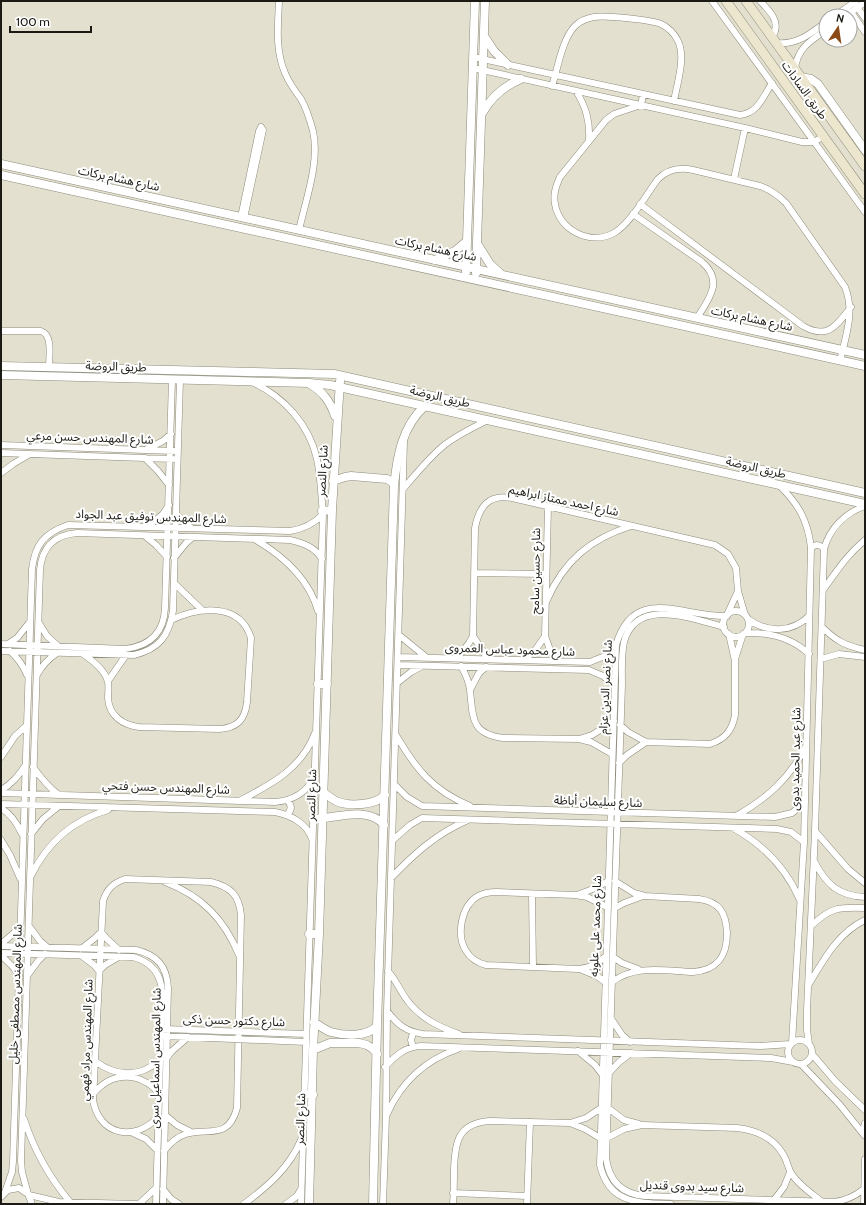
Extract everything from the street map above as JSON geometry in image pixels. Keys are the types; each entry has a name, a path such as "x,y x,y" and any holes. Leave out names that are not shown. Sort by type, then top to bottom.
{"main road":[{"name":"طريق السادات","path":"726,1 865,194"},
{"name":"طريق السادات","path":"746,1 865,166"}],"street":[{"path":"279,1 277,43 280,58 284,73 309,116 315,149 314,165 299,230"},
{"path":"465,277 476,1"},
{"path":"475,279 485,1"},
{"path":"712,1 865,212"},
{"path":"760,1 776,22 774,40 786,44 818,33"},
{"path":"865,2 857,4 865,18"},
{"path":"552,86 566,41 570,32 576,25 584,20 603,16 649,21 661,24 671,31 678,41 682,53 674,101"},
{"path":"858,22 865,32"},
{"path":"795,68 796,60 800,51 818,31"},
{"path":"484,35 494,51 508,64"},
{"path":"474,57 740,115 753,111 758,106 772,83"},
{"path":"473,68 737,126 802,142 814,142 824,136"},
{"path":"802,77 811,79 818,84 865,150"},
{"path":"481,115 492,97 511,83 521,79"},
{"path":"576,91 588,114 590,127 589,140"},
{"path":"641,105 643,95"},
{"path":"641,105 614,114 606,120 560,177 554,195 555,204 562,221 568,228 580,235 594,238 612,234 620,229 633,214 662,174 674,169 684,168 734,179 770,190 786,202 846,287 851,307 840,361"},
{"path":"737,126 740,115"},
{"path":"262,127 263,130 243,217 259,131 262,127"},
{"path":"734,179 745,128"},
{"name":"شارع هشام بركات","path":"1,164 865,356"},
{"name":"شارع هشام بركات","path":"1,175 865,366"},
{"path":"183,215 185,204"},
{"path":"640,204 803,326 812,331 822,332 831,329 839,323 851,307"},
{"path":"633,214 708,267 714,281 713,289 697,318"},
{"path":"318,245 320,234"},
{"path":"677,245 683,236"},
{"path":"435,260 455,251 467,241"},
{"path":"477,243 490,264 502,275"},
{"path":"658,320 660,310"},
{"path":"1,331 41,331 45,333 49,338 49,367"},
{"name":"طريق الروضة","path":"1,366 317,373 340,375 865,493"},
{"path":"68,367 71,372 68,377"},
{"path":"92,368 90,372 93,378"},
{"name":"طريق الروضة","path":"1,375 309,383 339,386 779,484 865,505"},
{"name":"شارع النصر","path":"309,1204 308,1094 313,1050 319,934 333,481 340,375"},
{"path":"1,644 37,649 125,649 143,645 151,640 160,630 165,617 170,451 176,380"},
{"path":"38,621 47,636 58,649 83,654 126,656 143,653 158,643 164,636 171,620 174,583 178,452 176,380"},
{"path":"250,382 266,389 283,402 298,418 308,433 317,459 322,512 322,558 306,1034 308,1094 303,1137 300,1204"},
{"path":"309,383 319,389 326,397 332,407 336,428"},
{"path":"393,398 396,387"},
{"path":"373,1204 377,1026 394,486 398,459 404,436 416,416 426,406"},
{"path":"404,489 429,459 443,446 458,435 488,420"},
{"path":"144,450 154,446 171,434"},
{"path":"383,1204 386,1117 385,1067 404,489 404,436"},
{"path":"623,449 625,439"},
{"path":"644,454 646,444"},
{"name":"شارع المهندس حسن مرعي","path":"1,446 178,452"},
{"name":"شارع المهندس حسن مرعي","path":"1,453 177,459"},
{"path":"1,473 30,454"},
{"path":"145,458 169,485"},
{"path":"333,481 345,476 380,478 392,482 394,486"},
{"name":"شارع عبد الحميد بدوى","path":"779,484 794,501 801,512 809,534 811,548 804,842 792,1043"},
{"name":"شارع احمد ممتاز ابراهيم","path":"473,636 477,517 484,505 497,498 504,497 707,542 722,548 728,554 736,568 738,592 746,617"},
{"path":"148,527 163,514 169,505"},
{"name":"شارع عبد الحميد بدوى","path":"809,1044 807,1030 808,985 814,860 824,549 827,539 839,522 856,509 865,505"},
{"name":"شارع حسين سامح","path":"548,507 545,636 550,650 559,661"},
{"path":"322,512 332,510"},
{"name":"شارع المهندس توفيق عبد الجواد","path":"24,794 33,557 38,546 46,536 56,529 68,525 290,531 313,524 322,512"},
{"path":"176,514 191,528"},
{"path":"545,603 552,587 563,570 573,559 586,548 611,533 633,526"},
{"name":"شارع المهندس توفيق عبد الجواد","path":"32,794 40,562 43,554 53,541 60,536 77,533 290,540 312,548 319,553 322,558"},
{"path":"143,535 156,545 167,557"},
{"path":"174,558 193,537"},
{"path":"254,539 270,548 284,559 296,572 307,586 315,601 320,617"},
{"path":"823,590 841,564 852,551 865,540"},
{"path":"811,548 818,545 824,549"},
{"path":"392,572 401,572"},
{"path":"474,573 546,574"},
{"path":"174,583 202,610"},
{"name":"شارع احمد ممتاز ابراهيم","path":"727,615 738,592"},
{"name":"شارع نصر الدين عزام","path":"610,812 616,645 619,635 626,623 638,613 656,607 666,607 706,615 727,615"},
{"path":"83,654 102,670 108,681 108,699 110,708 115,716 130,726 219,729 236,725 242,719 246,707 251,647 251,638 244,623 238,617 230,613 202,610 191,612 171,620"},
{"path":"461,666 467,677 470,690 472,714 475,722 480,729 494,737 579,739 592,735 613,721 620,723 628,732 646,742 710,744 718,742 725,737 734,723 735,661 728,634 724,627 724,621 727,615 735,611 739,612 757,625 778,630 804,622 809,616"},
{"name":"شارع نصر الدين عزام","path":"618,812 623,651 628,632 641,619 659,613 693,619 724,627"},
{"path":"735,661 744,634 749,626 746,617"},
{"path":"8,644 17,638 30,621"},
{"path":"822,627 840,643 865,650"},
{"path":"728,634 735,637 744,634 764,634 787,639 809,654"},
{"path":"399,635 426,657"},
{"path":"457,658 469,644 473,636"},
{"path":"473,636 488,659"},
{"path":"524,660 536,649 545,636"},
{"name":"شارع محمود عباس العمروى","path":"398,657 590,662 605,656 616,645"},
{"path":"1,651 29,648"},
{"path":"36,677 45,663 58,649"},
{"path":"10,651 18,658 28,677"},
{"path":"821,659 839,654 848,654 865,658"},
{"path":"108,681 126,656"},
{"path":"589,670 592,666 590,662"},
{"name":"شارع محمود عباس العمروى","path":"398,665 589,670 603,676 614,685"},
{"path":"398,683 411,672 425,665"},
{"path":"470,690 476,677 486,667"},
{"path":"318,684 327,684"},
{"path":"241,800 271,784 289,771 309,744 314,734 316,723"},
{"path":"1,757 15,736 26,726"},
{"path":"396,735 416,766 428,780 442,792 475,808"},
{"path":"579,739 602,747 612,754"},
{"path":"619,763 636,748 646,742"},
{"path":"386,744 396,744"},
{"path":"736,816 770,794 797,764 806,747"},
{"path":"806,763 817,763"},
{"path":"1,791 18,777 25,766"},
{"path":"33,767 40,778 59,795"},
{"name":"شارع المهندس حسن فتحي","path":"1,791 24,794 275,802 287,800 297,796 306,789 312,781 315,771"},
{"path":"392,840 410,825 422,818 419,812 422,806 407,797 394,784"},
{"path":"323,792 337,802 345,803 366,804 381,799 384,795"},
{"name":"شارع المهندس مصطفى خليل","path":"2,1195 12,1172 24,794"},
{"name":"شارع المهندس مصطفى خليل","path":"32,794 21,1161 22,1172 32,1204"},
{"path":"287,800 290,803 291,808 287,815"},
{"name":"شارع سليمان أباظة","path":"422,806 775,818 792,813 805,802"},
{"name":"شارع المهندس حسن فتحي","path":"1,804 274,812 287,815 304,826 310,833 312,841"},
{"path":"31,834 43,818 59,806"},
{"path":"1,808 8,812 17,822 23,834"},
{"path":"30,880 37,865 56,839 83,819 113,808"},
{"name":"شارع محمد على علوبه","path":"603,1041 610,812"},
{"name":"شارع محمد على علوبه","path":"610,1041 618,812"},
{"path":"313,819 322,819 343,814 366,815 380,820 384,825"},
{"name":"شارع سليمان أباظة","path":"422,818 784,830 798,836 804,842"},
{"path":"391,878 428,843 451,828 470,819"},
{"path":"731,828 747,836 774,858 785,872 801,903"},
{"path":"815,831 848,869 865,883"},
{"path":"1,840 22,880"},
{"path":"811,926 828,912 838,908 863,908 863,897 849,895 828,883 820,874 814,860"},
{"name":"شارع المهندس مراد فهمي","path":"157,1150 146,1139 131,1132 116,1131 102,1122 94,1108 103,901 105,893 110,887 124,879 211,882 221,884 236,896 240,905 241,915 238,1039"},
{"path":"160,880 184,890 209,909 225,928 240,957"},
{"path":"575,895 593,890 608,881"},
{"path":"613,957 631,967 642,970 702,972 716,965 725,952 727,944 724,914 714,903 699,899 645,896 634,893 616,881"},
{"path":"606,957 598,964 589,968 578,969 486,965 478,963 466,952 463,944 462,933 463,918 466,909 478,896 487,892 575,895 587,897 607,907"},
{"path":"532,894 533,967"},
{"path":"615,908 624,902 645,896"},
{"path":"808,985 835,943 846,932 865,920"},
{"path":"1,945 20,926"},
{"path":"28,926 40,942 47,948"},
{"path":"380,927 390,927"},
{"path":"81,949 101,932 109,942 119,950"},
{"path":"309,934 319,934"},
{"name":"شارع المهندس اسماعيل سرى","path":"1,945 81,949 119,957 141,959 149,963 155,969 161,984 164,1029 163,1060 159,1094 156,1204"},
{"name":"شارع المهندس اسماعيل سرى","path":"1,954 81,956 119,950 136,950 145,952 160,962 168,978 164,1029"},
{"path":"1,954 14,968 18,977"},
{"path":"27,977 45,954"},
{"path":"81,956 94,965 99,971 108,963 119,957"},
{"path":"578,969 592,974 605,982"},
{"path":"612,982 626,974 642,970"},
{"path":"388,971 395,979 408,1002 417,1011 439,1026 464,1036"},
{"path":"387,1012 403,1028 412,1032 423,1034 760,1046 792,1043 803,1040 809,1044 812,1054 835,1081 865,1110"},
{"path":"611,1019 619,1032 630,1042"},
{"path":"314,1022 330,1032 337,1033 366,1033 373,1030 377,1026"},
{"name":"شارع دكتور حسن ذكى","path":"164,1029 306,1034"},
{"path":"412,1032 411,1040 413,1047"},
{"name":"شارع دكتور حسن ذكى","path":"164,1036 306,1042"},
{"path":"94,1092 100,1085 108,1080 136,1073 153,1066 163,1060 188,1037"},
{"path":"164,1151 178,1137 191,1132 217,1131 228,1124 235,1114 237,1102 238,1039"},
{"name":"شارع سيد بدوى قنديل","path":"603,1041 600,1108 601,1173 609,1187 621,1197 636,1203 671,1204"},
{"name":"شارع سيد بدوى قنديل","path":"610,1041 606,1158 610,1175 621,1188 636,1195 693,1201 774,1200 843,1202 864,1189"},
{"path":"313,1050 330,1044 359,1043 367,1045 377,1054"},
{"path":"792,1043 788,1053 793,1062"},
{"path":"385,1067 402,1051 413,1047 771,1058 801,1064 840,1105 864,1136"},
{"path":"386,1117 398,1093 416,1073 437,1058 462,1048"},
{"path":"578,1052 595,1065 602,1074"},
{"path":"609,1074 619,1062 631,1053"},
{"path":"801,1064 808,1061 812,1054"},
{"name":"شارع المهندس اسماعيل سرى","path":"163,1060 165,1115 163,1204"},
{"path":"95,1061 110,1070 145,1082 153,1087 159,1094"},
{"path":"453,1204 454,1152 456,1144 460,1136 473,1124 481,1122 570,1123 586,1118 600,1108"},
{"path":"608,1108 624,1120 642,1125 737,1128 758,1132 776,1144 783,1153 790,1172 805,1188 821,1201"},
{"path":"22,1113 28,1132 42,1163 57,1186 70,1202"},
{"path":"165,1115 177,1125 191,1132"},
{"path":"131,1132 146,1128 158,1117"},
{"path":"527,1204 530,1122"},
{"path":"570,1123 585,1129 600,1138"},
{"path":"864,1136 863,1127 865,1123"},
{"path":"607,1138 624,1129 642,1125"},
{"path":"244,1204 268,1186 285,1168 303,1137"},
{"path":"864,1204 865,1159"},
{"path":"12,1172 17,1175 22,1172"},
{"path":"774,1200 784,1187 790,1172"},
{"path":"2,1195 15,1188 22,1189 29,1195 58,1203 137,1204 148,1197 156,1188"},
{"path":"163,1189 171,1199 179,1204"},
{"path":"286,1204 296,1196 301,1189"},
{"path":"454,1193 527,1196"}]}
